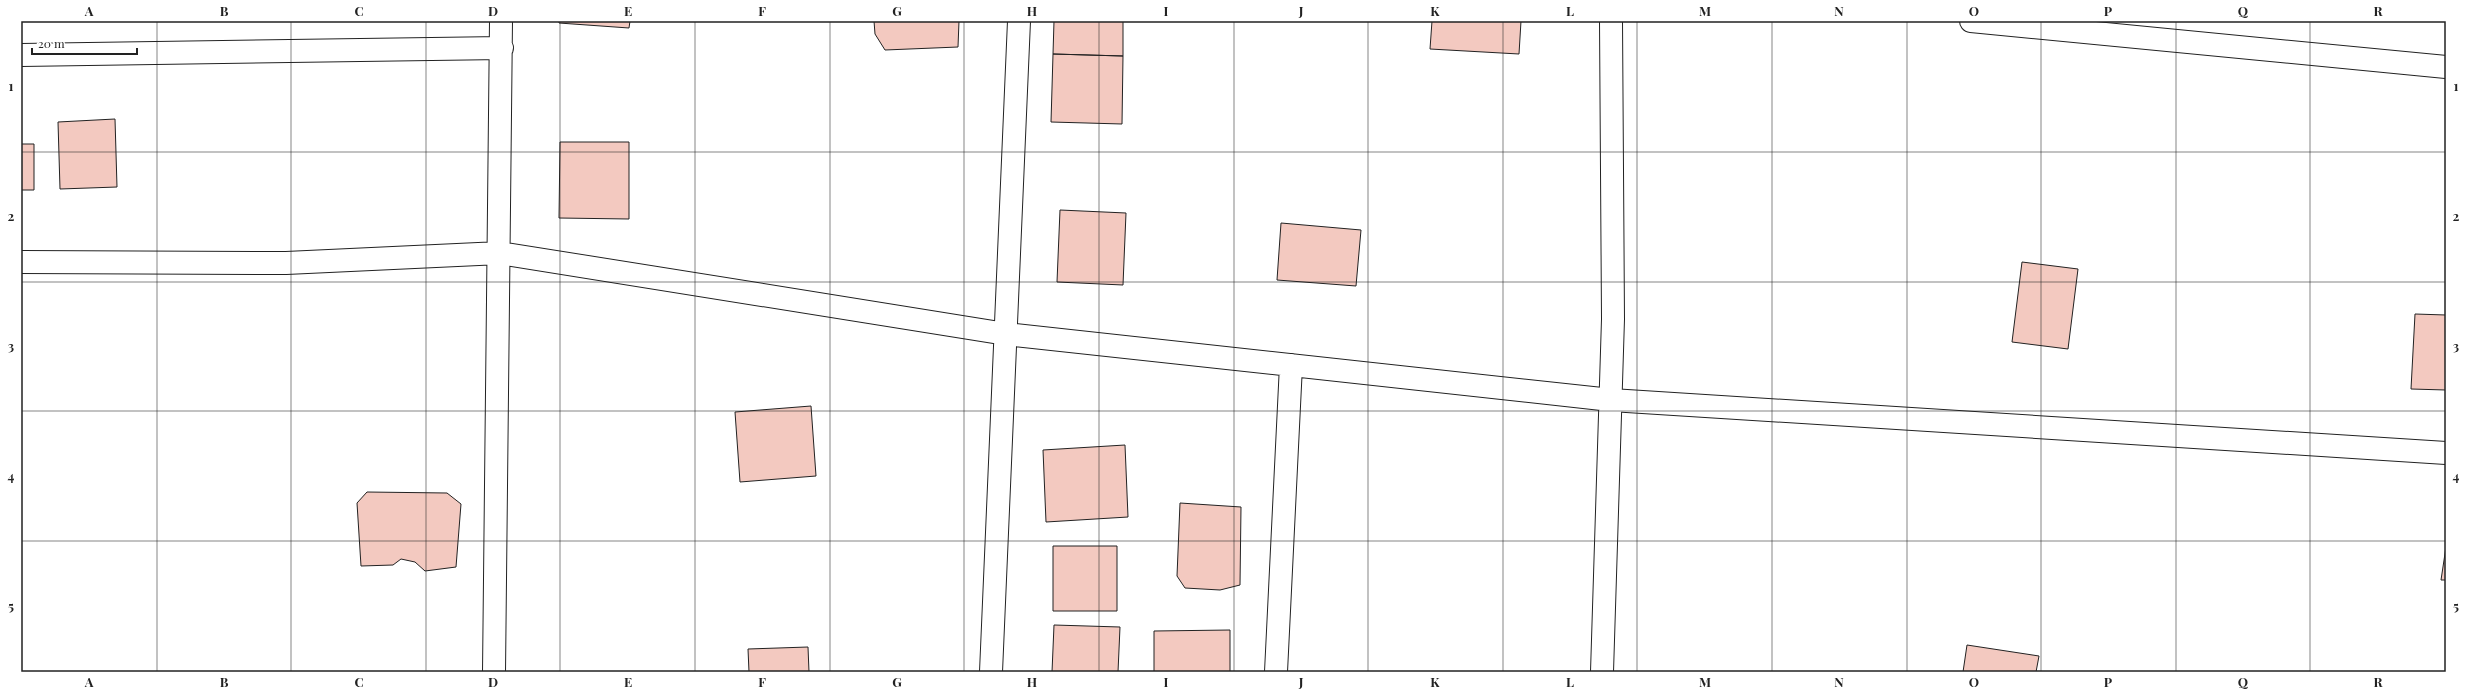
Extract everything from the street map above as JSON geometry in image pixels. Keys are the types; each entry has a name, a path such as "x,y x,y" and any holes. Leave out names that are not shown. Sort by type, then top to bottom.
{"street":[{"path":"494,672 502,21"},
{"path":"991,672 1019,21"},
{"path":"1602,672 1613,319 1611,21"},
{"path":"1971,21 2446,66"},
{"path":"21,55 502,48"},
{"path":"21,262 286,263 500,253 1006,334 1610,400 2446,454"},
{"path":"1276,672 1291,365"}],"building":[{"path":"559,21 630,21 629,28 559,23"},
{"path":"874,21 959,21 958,47 885,50 875,34"},
{"path":"1054,21 1123,21 1123,56 1053,54"},
{"path":"1432,21 1521,21 1519,54 1430,49"},
{"path":"1053,54 1123,56 1122,124 1051,122"},
{"path":"115,119 117,187 60,189 58,122"},
{"path":"560,142 629,142 629,219 559,218"},
{"path":"21,144 34,144 34,190 21,190"},
{"path":"1060,210 1126,213 1123,285 1057,282"},
{"path":"1281,223 1361,230 1356,286 1277,280"},
{"path":"2022,262 2078,269 2068,349 2012,342"},
{"path":"2415,314 2446,315 2446,390 2411,389"},
{"path":"811,406 816,476 740,482 735,412"},
{"path":"1125,445 1128,517 1046,522 1043,450"},
{"path":"367,492 447,493 461,504 456,567 425,571 415,562 401,559 393,565 361,566 357,503"},
{"path":"1180,503 1241,507 1240,585 1220,590 1185,588 1177,576"},
{"path":"1053,546 1117,546 1117,611 1053,611"},
{"path":"2446,547 2446,580 2441,580"},
{"path":"1054,625 1120,627 1118,672 1052,672"},
{"path":"1230,630 1230,672 1154,672 1154,631"},
{"path":"1967,645 2039,656 2036,672 1963,672"},
{"path":"808,647 809,672 749,672 748,649"}]}
